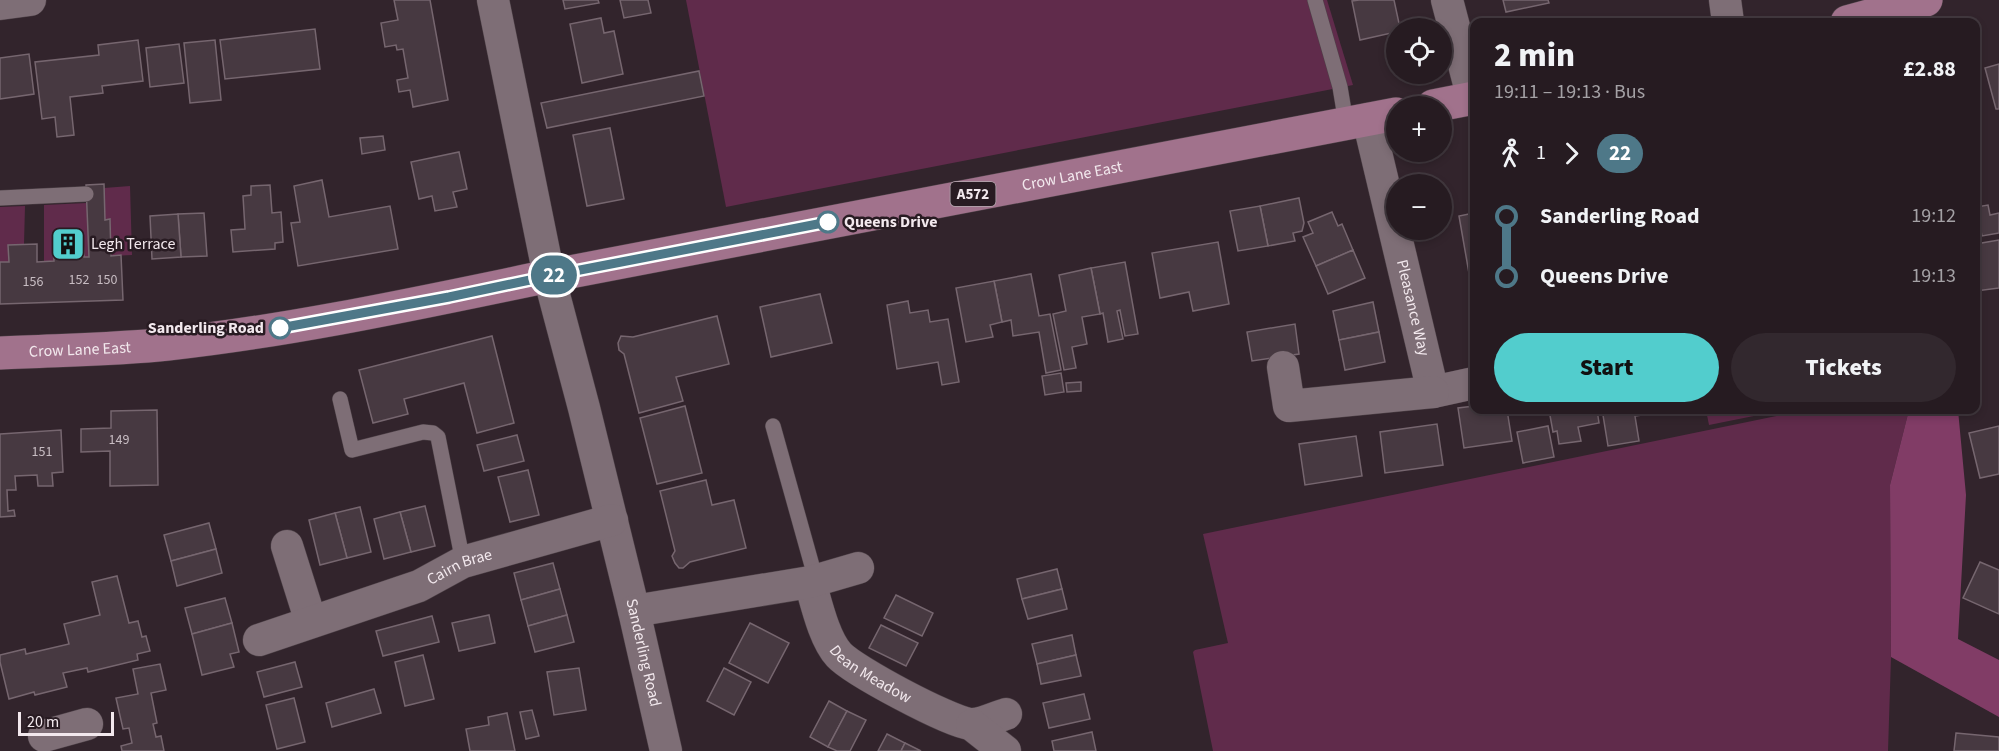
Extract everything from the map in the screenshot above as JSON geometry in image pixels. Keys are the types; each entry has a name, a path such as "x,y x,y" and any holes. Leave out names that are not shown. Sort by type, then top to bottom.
{"main road":[{"path":"1861,18 1926,0"},
{"path":"1452,102 1470,99"},
{"name":"Crow Lane East","path":"0,352 166,344 222,337 449,297 1370,119"}],"street":[{"path":"0,4 30,0"},
{"path":"493,0 549,276"},
{"path":"1447,0 1470,83"},
{"path":"1725,0 1727,18"},
{"name":"Pleasance Way","path":"1370,119 1433,392"},
{"name":"Sanderling Road","path":"549,276 612,520 664,751"},
{"path":"1283,367 1289,406 1433,392 1470,384"},
{"name":"Cairn Brae","path":"259,640 419,586 463,562 612,520"},
{"path":"287,546 311,622"},
{"path":"634,611 813,581 858,568"},
{"name":"Dean Meadow","path":"813,581 829,638 839,654 857,668 938,713 972,725 1005,751"},
{"path":"972,725 1006,714"}],"lane":[{"path":"1315,0 1340,87 1370,119"},
{"path":"0,198 86,194"},
{"path":"340,399 352,450 423,432 433,433 438,437 463,562"},
{"path":"773,426 813,581"}],"shaded area":[{"path":"686,0 1327,0 1353,85 726,207"},
{"path":"130,186 132,255 111,256 110,220 105,220 104,188"},
{"path":"87,203 89,257 84,257 53,243 54,261 44,261 44,205"},
{"path":"25,206 24,244 8,245 9,262 0,262 0,207"},
{"path":"1707,414 1764,414 1709,425"},
{"path":"1787,414 1908,414 1890,485 1891,657 1888,751 1213,751 1193,652 1228,643 1203,534"},
{"path":"1908,414 1958,414 1966,495 1958,639 1999,660 1999,717 1891,657 1890,485"}],"building":[{"path":"394,0 430,0 448,100 413,107 410,90 399,92 397,80 408,78 403,49 397,50 396,45 385,47 381,23 398,20"},
{"path":"563,0 598,0 599,3 565,9"},
{"path":"620,0 648,0 651,13 624,18"},
{"path":"1394,0 1398,18 1386,18 1386,34 1360,40 1352,1"},
{"path":"1503,0 1548,0 1549,3 1506,12"},
{"path":"601,18 604,33 614,31 623,74 582,83 570,24"},
{"path":"315,29 320,69 225,79 220,40"},
{"path":"138,40 143,81 102,86 103,93 70,97 74,135 57,137 55,117 42,119 35,62 99,55 98,45"},
{"path":"215,40 221,100 190,103 184,43"},
{"path":"179,44 184,83 150,87 146,48"},
{"path":"29,54 34,94 0,99 0,58"},
{"path":"1999,64 1999,109 1996,109 1985,68"},
{"path":"699,71 704,96 547,128 541,103"},
{"path":"610,128 624,199 587,206 573,135"},
{"path":"383,136 385,150 362,154 360,138"},
{"path":"459,152 467,189 453,192 457,207 435,211 432,196 419,199 411,162"},
{"path":"322,180 329,217 390,206 398,249 298,266 291,223 300,222 294,186"},
{"name":"Legh Terrace","path":"104,184 105,220 110,219 111,256 121,255 123,300 0,304 0,262 9,262 8,245 37,244 37,262 54,261 53,243 83,242 84,257 89,257 86,185"},
{"path":"270,185 272,213 281,212 283,242 275,243 275,249 233,252 231,230 245,229 243,196 251,195 251,186"},
{"path":"1299,198 1304,223 1302,231 1293,233 1295,241 1268,246 1260,206"},
{"path":"1988,205 1990,215 1999,213 1999,233 1982,236 1980,206"},
{"path":"1260,206 1268,246 1238,251 1230,211"},
{"path":"1332,212 1338,226 1342,224 1353,250 1316,266 1303,237 1313,233 1308,222"},
{"path":"204,213 207,256 181,257 178,214"},
{"path":"178,214 181,257 152,259 150,216"},
{"path":"1470,214 1470,279 1459,216"},
{"path":"1999,240 1999,288 1980,290 1980,243"},
{"path":"1218,242 1229,304 1193,311 1189,292 1160,298 1152,253"},
{"path":"1353,250 1365,278 1328,294 1316,266"},
{"path":"1125,262 1138,334 1125,336 1120,310 1117,311 1123,339 1108,342 1091,268"},
{"path":"1091,268 1100,314 1082,317 1087,344 1072,347 1076,368 1064,370 1053,314 1066,311 1059,275"},
{"path":"1031,274 1039,316 1050,314 1061,370 1046,373 1039,332 1013,336 1011,320 1002,322 994,281"},
{"path":"994,281 1002,322 990,325 993,337 966,342 956,288"},
{"path":"820,294 832,343 771,357 760,307"},
{"path":"908,301 910,313 928,310 930,322 948,319 959,382 942,385 938,362 897,369 887,305"},
{"path":"1373,302 1379,332 1339,340 1333,311"},
{"path":"717,316 729,364 676,377 683,401 639,413 624,354 619,350 618,343 621,336 633,337"},
{"path":"1295,324 1299,354 1252,361 1247,332"},
{"path":"1379,332 1385,362 1345,370 1339,340"},
{"path":"492,336 514,423 477,433 464,383 404,399 408,414 373,423 359,370"},
{"path":"1061,373 1064,392 1045,395 1042,376"},
{"path":"1081,382 1081,391 1067,392 1066,383"},
{"path":"685,406 702,473 657,484 640,418"},
{"path":"1470,406 1470,414 1508,414 1512,441 1464,448 1458,408"},
{"path":"157,410 158,485 110,486 110,451 81,452 81,429 111,428 111,411"},
{"path":"1550,414 1598,414 1599,423 1578,427 1581,441 1559,444 1557,431 1553,432"},
{"path":"1635,414 1639,441 1608,446 1603,415"},
{"path":"1437,424 1443,465 1385,473 1380,432"},
{"path":"1548,426 1554,457 1523,463 1517,432"},
{"path":"1999,426 1999,474 1980,478 1969,433"},
{"path":"61,430 63,472 52,473 53,486 38,486 37,475 15,476 16,490 7,490 8,511 14,510 15,516 0,517 0,434"},
{"path":"517,435 524,461 484,471 477,445"},
{"path":"1356,436 1362,476 1305,485 1299,444"},
{"path":"528,470 539,515 510,522 498,477"},
{"path":"706,480 712,505 734,500 746,548 690,562 683,568 679,568 672,556 675,551 660,491"},
{"path":"425,506 435,546 411,552 400,512"},
{"path":"360,507 371,552 347,558 335,513"},
{"path":"400,512 411,552 384,559 374,519"},
{"path":"335,513 347,558 320,565 309,520"},
{"path":"209,523 216,549 171,561 164,535"},
{"path":"216,549 222,573 177,586 171,561"},
{"path":"1980,562 1999,570 1999,614 1963,598"},
{"path":"553,563 560,589 521,600 514,573"},
{"path":"1057,569 1062,589 1022,599 1017,579"},
{"path":"117,576 129,623 138,621 142,637 146,636 150,651 137,654 138,660 88,672 87,668 63,673 67,687 9,699 0,655 25,649 26,654 69,644 64,624 100,615 92,582"},
{"path":"560,589 567,615 528,626 521,600"},
{"path":"1062,589 1067,609 1028,619 1022,599"},
{"path":"896,595 933,613 922,636 884,618"},
{"path":"225,598 232,623 192,634 185,608"},
{"path":"489,615 495,643 459,651 452,623"},
{"path":"567,615 574,642 535,652 528,626"},
{"path":"432,616 439,642 383,656 376,631"},
{"path":"232,623 239,652 230,654 234,667 202,675 192,634"},
{"path":"750,623 789,643 768,683 729,663"},
{"path":"881,625 918,643 906,666 869,648"},
{"path":"1072,635 1076,655 1037,664 1032,644"},
{"path":"423,655 434,699 405,706 395,662"},
{"path":"1076,655 1081,676 1041,684 1037,664"},
{"path":"295,662 302,687 264,697 257,672"},
{"path":"160,664 166,690 151,693 157,723 153,724 156,737 161,736 164,751 122,751 121,746 132,743 129,728 123,729 116,698 138,694 133,669"},
{"path":"579,668 586,710 554,715 547,672"},
{"path":"724,668 751,682 734,715 707,701"},
{"path":"374,689 381,713 332,727 326,703"},
{"path":"1084,694 1090,719 1049,728 1043,703"},
{"path":"294,698 305,742 277,749 266,705"},
{"path":"829,701 847,711 828,747 810,737"},
{"path":"532,710 539,736 526,739 520,712"},
{"path":"847,711 866,720 850,751 837,751 828,747"},
{"path":"507,713 515,751 470,751 466,729 489,725 488,717"},
{"path":"1092,732 1096,751 1054,751 1052,741"},
{"path":"1956,733 1999,737 1999,751 1954,751"},
{"path":"887,734 905,743 901,751 878,751"},
{"path":"905,743 921,751 901,751"}],"bus line":[{"name":"22","path":"280,328 828,222"}],"place":[{"name":"Queens Drive","path":"828,222"},
{"name":"Legh Terrace","path":"68,244"},
{"name":"Sanderling Road","path":"280,328"}]}
